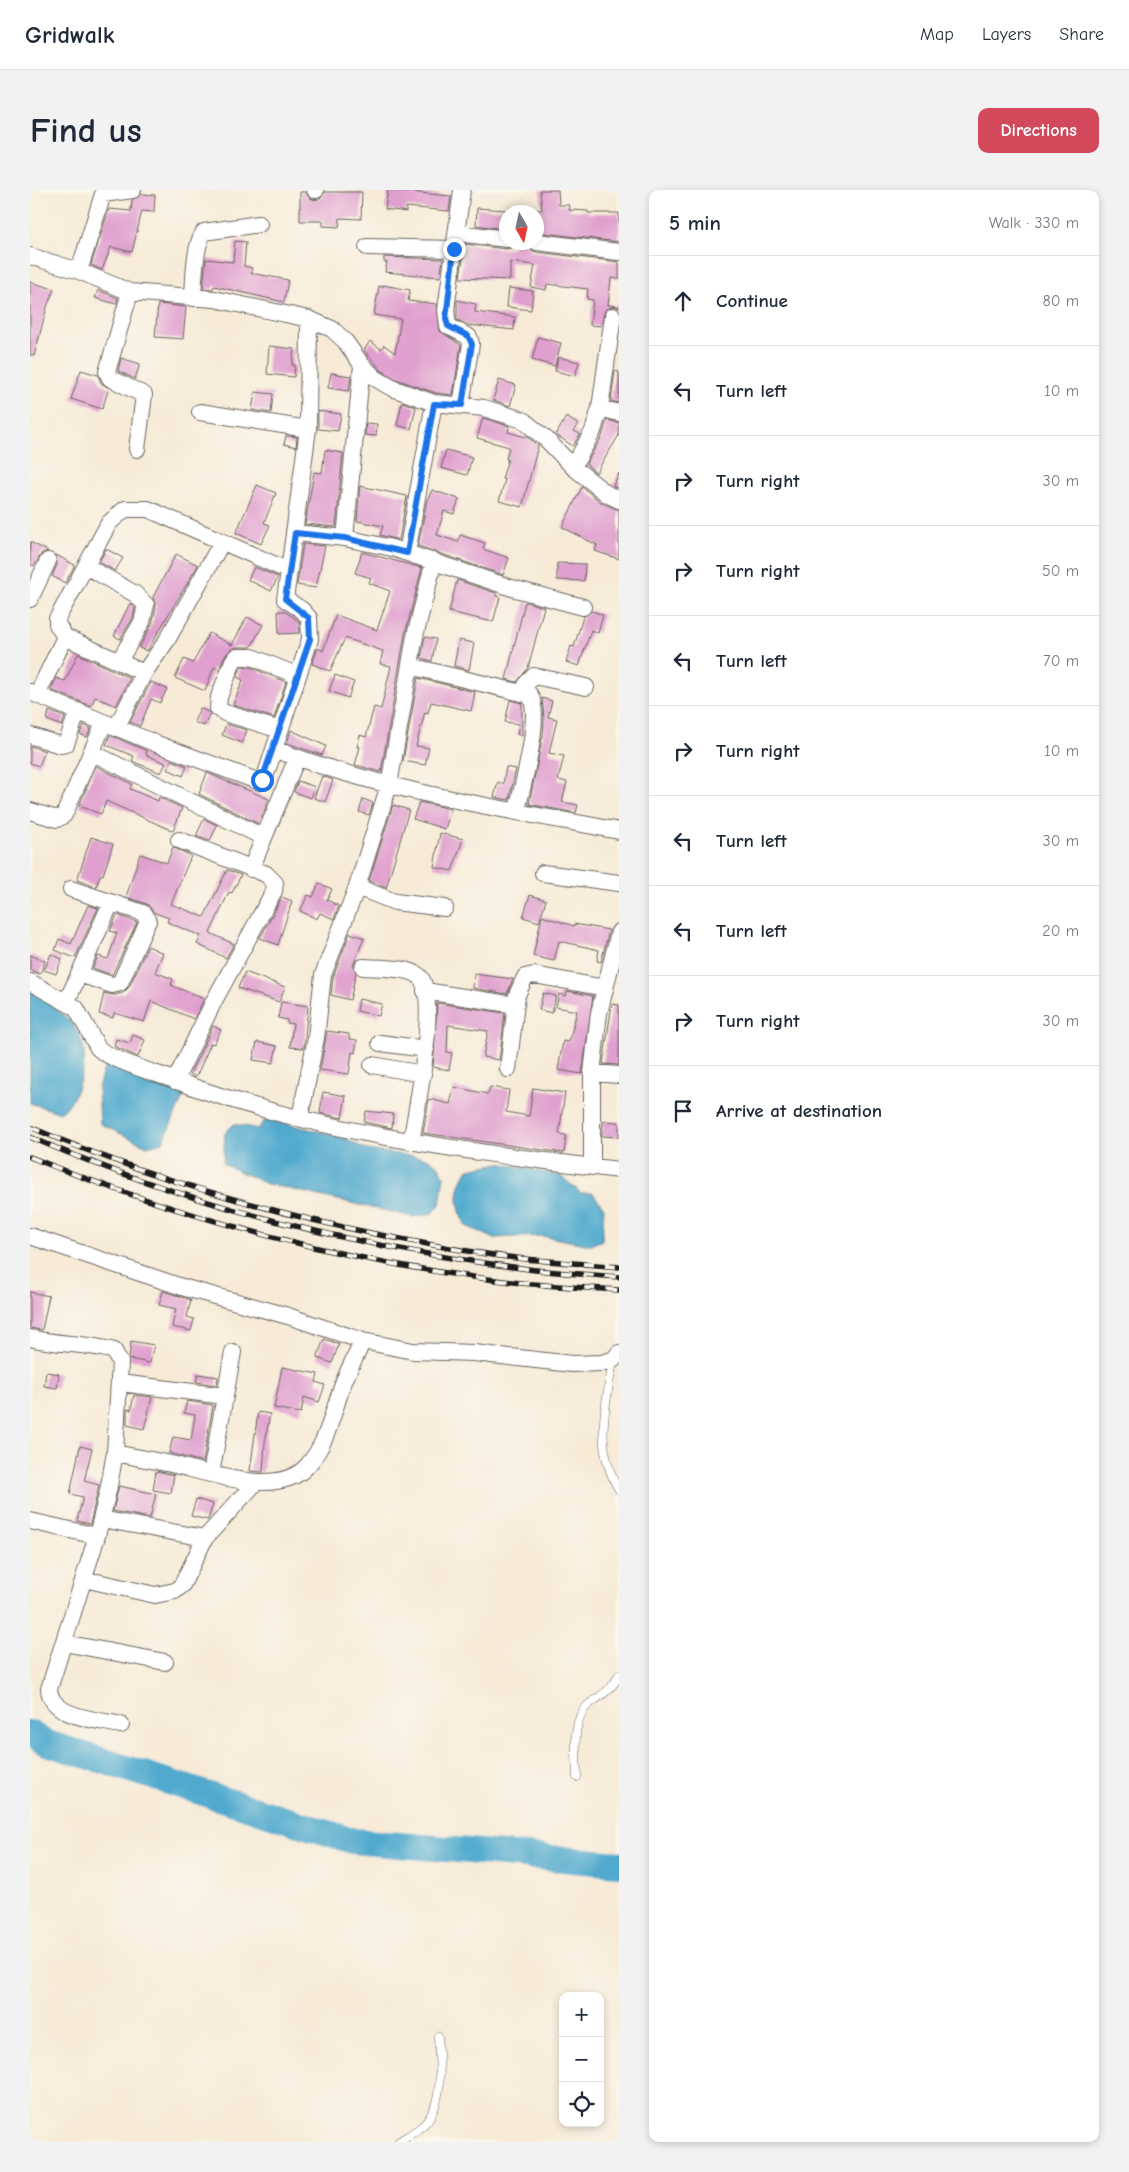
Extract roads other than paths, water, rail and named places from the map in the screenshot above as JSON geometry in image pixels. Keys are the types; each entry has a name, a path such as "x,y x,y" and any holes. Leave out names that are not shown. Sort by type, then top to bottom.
{"street":[{"path":"78,271 103,192 133,190"},
{"path":"462,190 446,319 448,326 468,336 472,344 462,405"},
{"path":"193,298 198,247 200,237 204,232 259,224"},
{"path":"457,232 499,238"},
{"path":"544,243 619,252"},
{"path":"367,247 454,249"},
{"path":"30,256 78,271 130,292 214,299 309,319 332,329 346,341 362,365 375,378 392,388 434,404 462,405 503,412 523,420 547,440 573,467 607,494 619,500"},
{"path":"130,292 107,372 110,378 144,395 145,401 137,449"},
{"path":"573,467 594,432 600,408 613,316"},
{"path":"65,637 34,693 110,725 257,782 265,777 296,675 310,639 311,628 309,618 285,599 308,429 309,319"},
{"path":"345,538 362,365"},
{"path":"407,553 434,404"},
{"path":"600,408 619,413"},
{"path":"200,412 308,429"},
{"path":"144,673 65,637 57,624 57,620 109,523 126,509 134,507 148,509 289,571"},
{"path":"295,533 345,538 407,553 512,588 583,607"},
{"path":"30,811 50,818 61,818 91,752 168,640 222,542"},
{"path":"30,599 48,561"},
{"path":"300,1118 316,1038 323,975 357,887 389,785 410,666 434,561"},
{"path":"86,566 135,594 146,605 142,622 119,662"},
{"path":"280,730 225,713 218,708 219,697 233,661 237,657 252,658 296,675"},
{"path":"410,666 530,695 534,703 535,712 518,810"},
{"path":"523,692 527,683 534,676 586,687"},
{"path":"32,736 60,745 66,744 78,711"},
{"path":"274,749 340,773 389,785 619,831"},
{"path":"91,752 263,837"},
{"path":"251,869 297,758"},
{"path":"175,1080 215,999 274,891 275,883 272,878 179,840"},
{"path":"543,873 619,883"},
{"path":"357,887 395,902 445,908"},
{"path":"72,889 147,917 148,921 144,934 120,983 112,985 79,974"},
{"path":"67,1001 110,903"},
{"path":"592,1167 592,1073 599,1013 609,993 619,932"},
{"path":"363,967 410,971 418,974 422,979 425,991 426,1049 411,1142"},
{"path":"508,1068 516,1005 522,982 526,977 534,975 609,993"},
{"path":"30,982 67,1001 83,1017 93,1040 103,1052 211,1094 300,1118 411,1142 619,1170"},
{"path":"425,991 516,1005"},
{"path":"380,1043 426,1049"},
{"path":"372,1065 423,1074"},
{"path":"592,1073 619,1075"},
{"path":"30,1236 182,1287 288,1316 363,1341 414,1351 474,1353 572,1364 601,1363 616,1356"},
{"path":"30,1338 114,1351 118,1355 120,1362 115,1453 101,1519 49,1689 52,1701 64,1710 76,1715 121,1724"},
{"path":"115,1453 236,1480 256,1482 290,1477 306,1468 329,1427 345,1380 363,1341"},
{"path":"211,1474 233,1352"},
{"path":"120,1383 225,1396"},
{"path":"84,1579 155,1595 167,1594 182,1585 206,1538 256,1482"},
{"path":"101,1519 206,1538"},
{"path":"30,1521 97,1536"},
{"path":"64,1643 165,1662"}],"lane":[{"path":"616,1356 603,1426 603,1449 610,1474 619,1490"},
{"path":"577,1777 579,1716 588,1706 614,1686 619,1675"},
{"path":"398,2142 426,2122 432,2112 439,2088 438,2036"}],"water":[{"path":"30,989 74,1026 84,1049 84,1063 75,1094 61,1113 30,1103"},
{"path":"106,1061 184,1095 163,1142 147,1146 100,1124 98,1088"},
{"path":"266,1119 343,1137 367,1150 427,1158 438,1165 444,1176 440,1205 431,1214 413,1217 267,1184 223,1164 225,1133 234,1124 258,1129"},
{"path":"500,1163 561,1176 581,1193 593,1193 604,1208 602,1240 591,1245 542,1236 493,1238 466,1226 458,1204 458,1197 461,1184 468,1169"}],"waterway":[{"path":"30,1733 44,1742 353,1841 619,1864"}],"railway":[{"path":"30,1127 158,1176 202,1190 335,1225 416,1242 488,1254 619,1267"},
{"path":"30,1137 149,1183 271,1220 333,1235 458,1259 546,1271 619,1277"},
{"path":"30,1157 148,1200 209,1219 333,1252 459,1275 521,1283 619,1290"}]}
